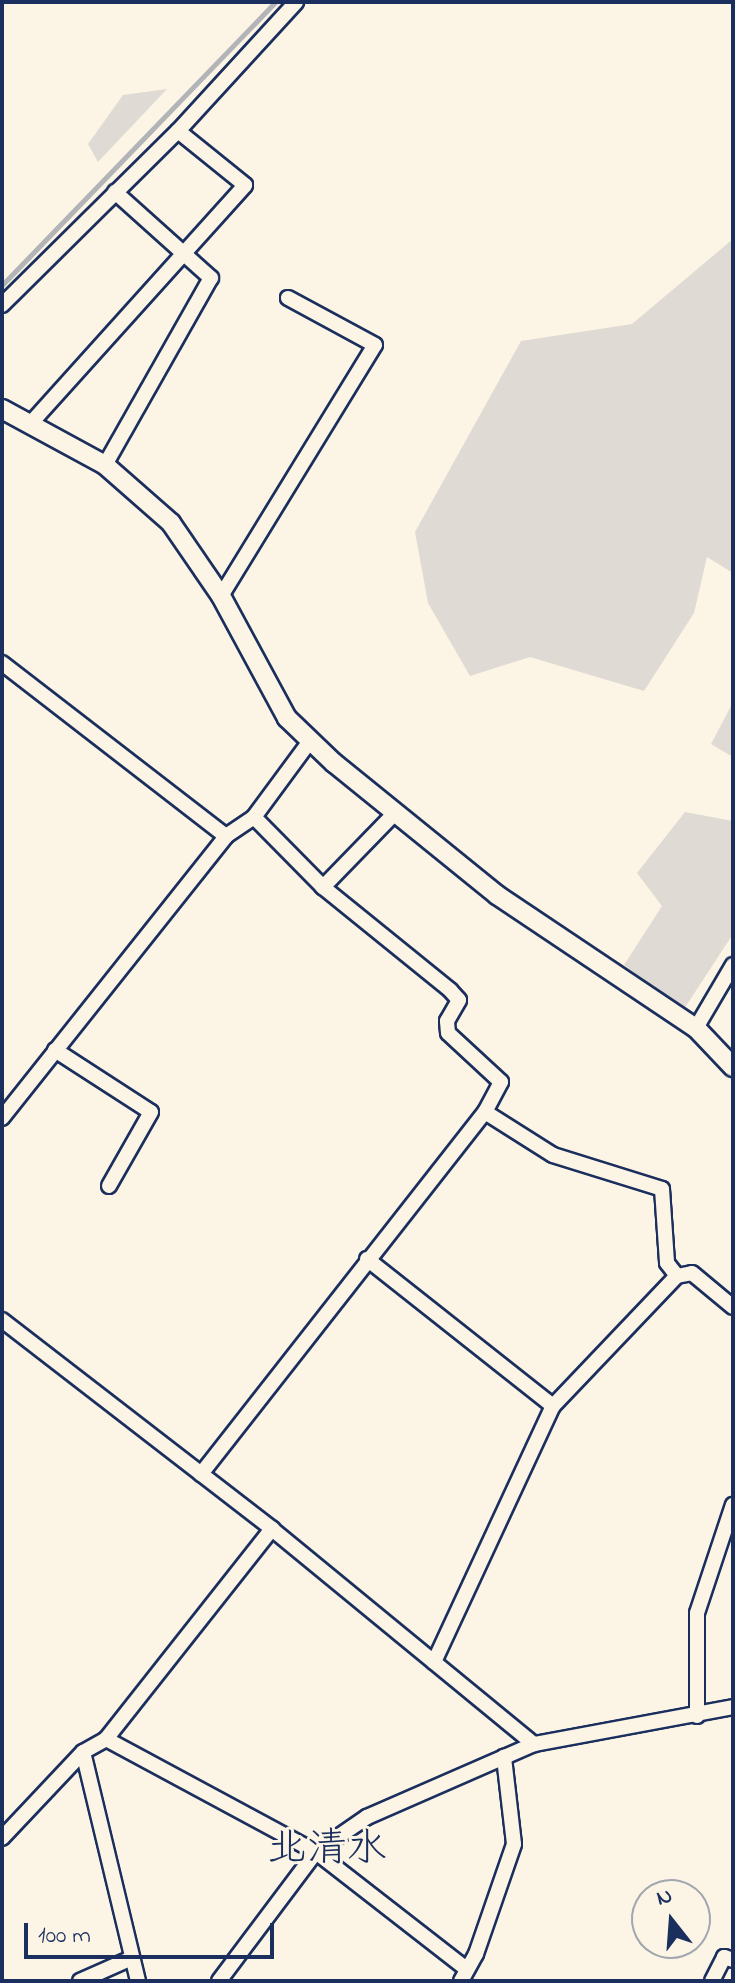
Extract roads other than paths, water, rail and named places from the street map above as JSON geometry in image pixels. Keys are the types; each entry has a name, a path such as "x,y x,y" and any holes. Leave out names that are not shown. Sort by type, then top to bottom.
{"street":[{"path":"2,305 178,131 296,2"},
{"path":"31,423 245,185 178,131"},
{"path":"105,465 211,278 115,192"},
{"path":"221,596 375,345 288,298"},
{"path":"2,409 105,465 171,523 221,596 287,718 310,741 497,895 696,1028 733,1067"},
{"path":"2,663 226,836"},
{"path":"2,1118 226,836 254,817 310,741"},
{"path":"323,887 395,813"},
{"path":"201,1474 485,1112 501,1082 448,1033 447,1021 459,1000 323,887 254,817"},
{"path":"696,1028 733,965"},
{"path":"55,1050 151,1112 109,1186"},
{"path":"485,1112 553,1155 662,1189 667,1263 677,1276"},
{"path":"367,1259 553,1406"},
{"path":"434,1662 553,1406 677,1276 692,1273 733,1307"},
{"path":"2,1320 272,1529 534,1744"},
{"path":"697,1716 697,1613 733,1505"},
{"path":"2,1838 83,1752 106,1739 272,1529"},
{"path":"219,1981 316,1852 367,1817 534,1744 733,1707"},
{"path":"106,1739 316,1852 463,1975 476,1954 514,1844 504,1757"},
{"path":"83,1752 138,1981"},
{"path":"712,1981 724,1957 733,1960"},
{"path":"80,1981 97,1977 132,1958"}],"waterway":[{"path":"2,285 275,2"}],"district":[{"name":"北清水","path":"327,1851"}]}
